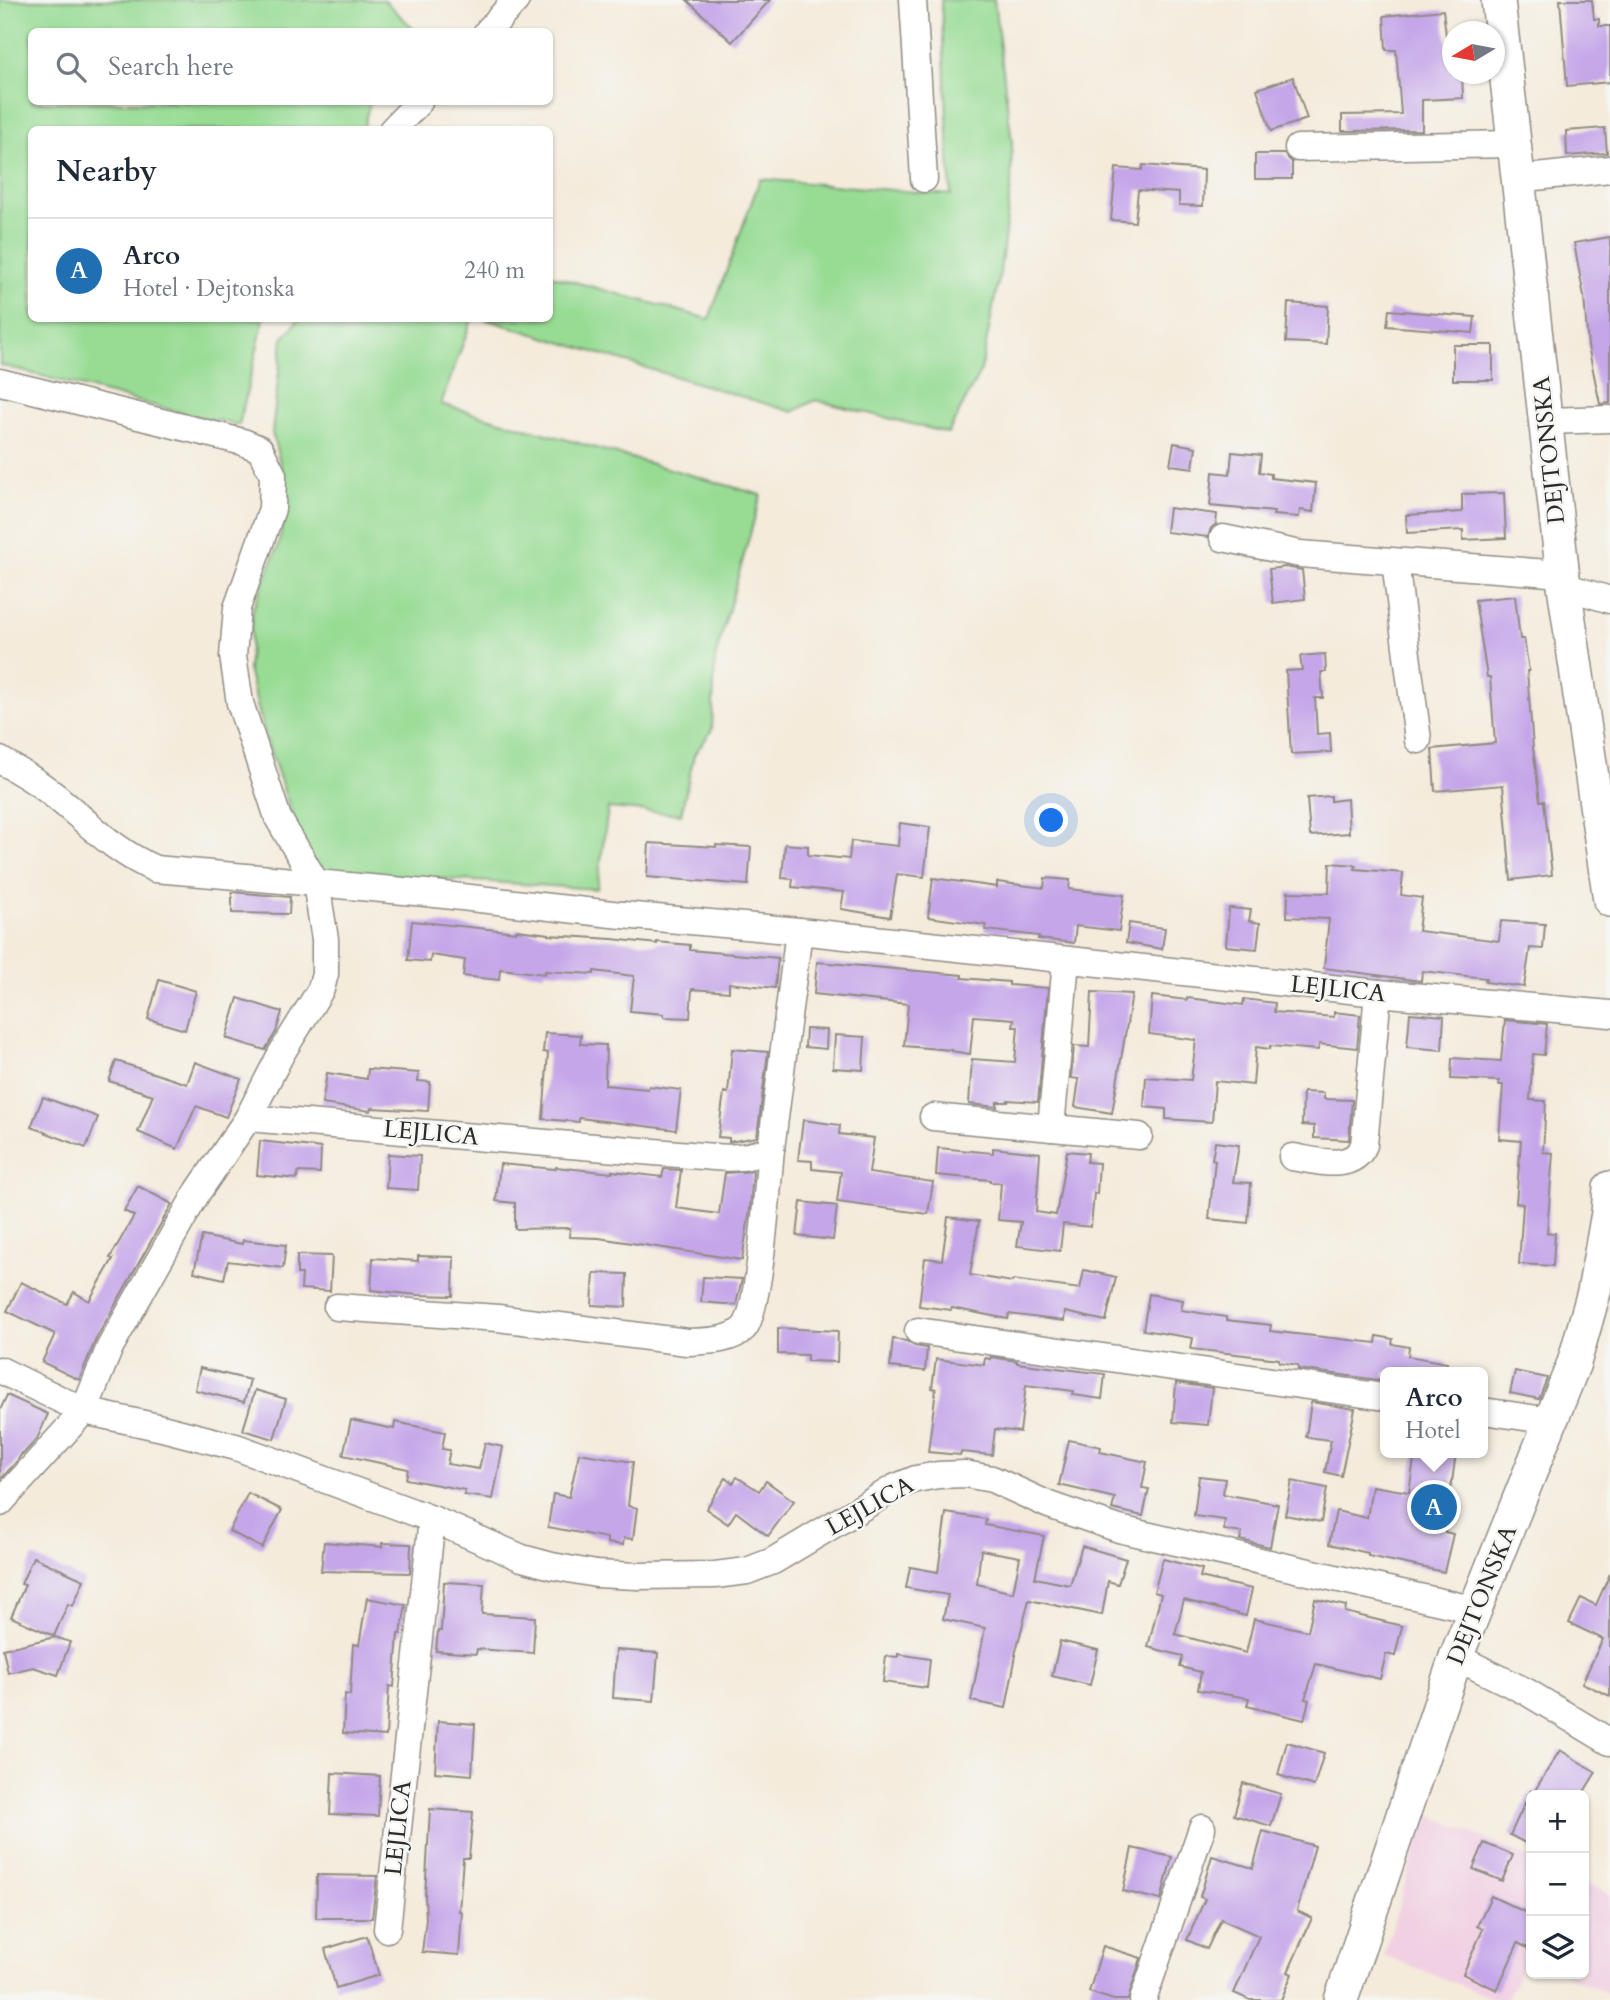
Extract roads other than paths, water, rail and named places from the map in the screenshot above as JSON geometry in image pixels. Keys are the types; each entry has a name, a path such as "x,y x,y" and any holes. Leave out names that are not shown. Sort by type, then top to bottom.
{"main road":[{"name":"DEJTONSKA","path":"1498,0 1563,580 1610,900"},
{"name":"DEJTONSKA","path":"1341,2000 1456,1657 1574,1363 1594,1292 1610,1188"}],"street":[{"path":"491,28 516,0"},
{"path":"913,0 924,179"},
{"path":"396,126 416,105"},
{"path":"1298,148 1513,144"},
{"path":"1517,179 1610,169"},
{"path":"0,383 243,442 260,449 274,475 272,509 237,608 233,656 240,703 278,818 316,883 325,939 325,974 314,1001 281,1054 248,1118 197,1193 110,1347 84,1412 0,1503"},
{"path":"1546,421 1610,419"},
{"path":"1223,538 1300,554 1563,580 1610,600"},
{"path":"1395,562 1418,740"},
{"name":"LEJLICA","path":"0,760 45,788 115,848 155,869 426,893 1378,993 1610,1014"},
{"path":"337,1307 498,1318 687,1342 709,1341 734,1335 744,1328 750,1316 757,1280 799,931"},
{"path":"1051,1128 1066,961"},
{"path":"1292,1157 1334,1163 1351,1160 1362,1150 1378,993"},
{"path":"933,1117 1139,1136"},
{"name":"LEJLICA","path":"248,1118 734,1159 771,1149"},
{"path":"918,1331 1380,1395"},
{"name":"LEJLICA","path":"0,1370 84,1412 236,1447 432,1519 522,1558 596,1574 637,1576 732,1574 747,1571 773,1561 896,1488 916,1479 965,1474 992,1479 1049,1505 1119,1529 1476,1610"},
{"path":"1488,1412 1552,1421"},
{"name":"LEJLICA","path":"387,1929 432,1519"},
{"path":"1456,1657 1527,1692 1610,1742"},
{"path":"1143,2000 1202,1828"}],"place":[{"name":"Arco","path":"1434,1507"}]}
